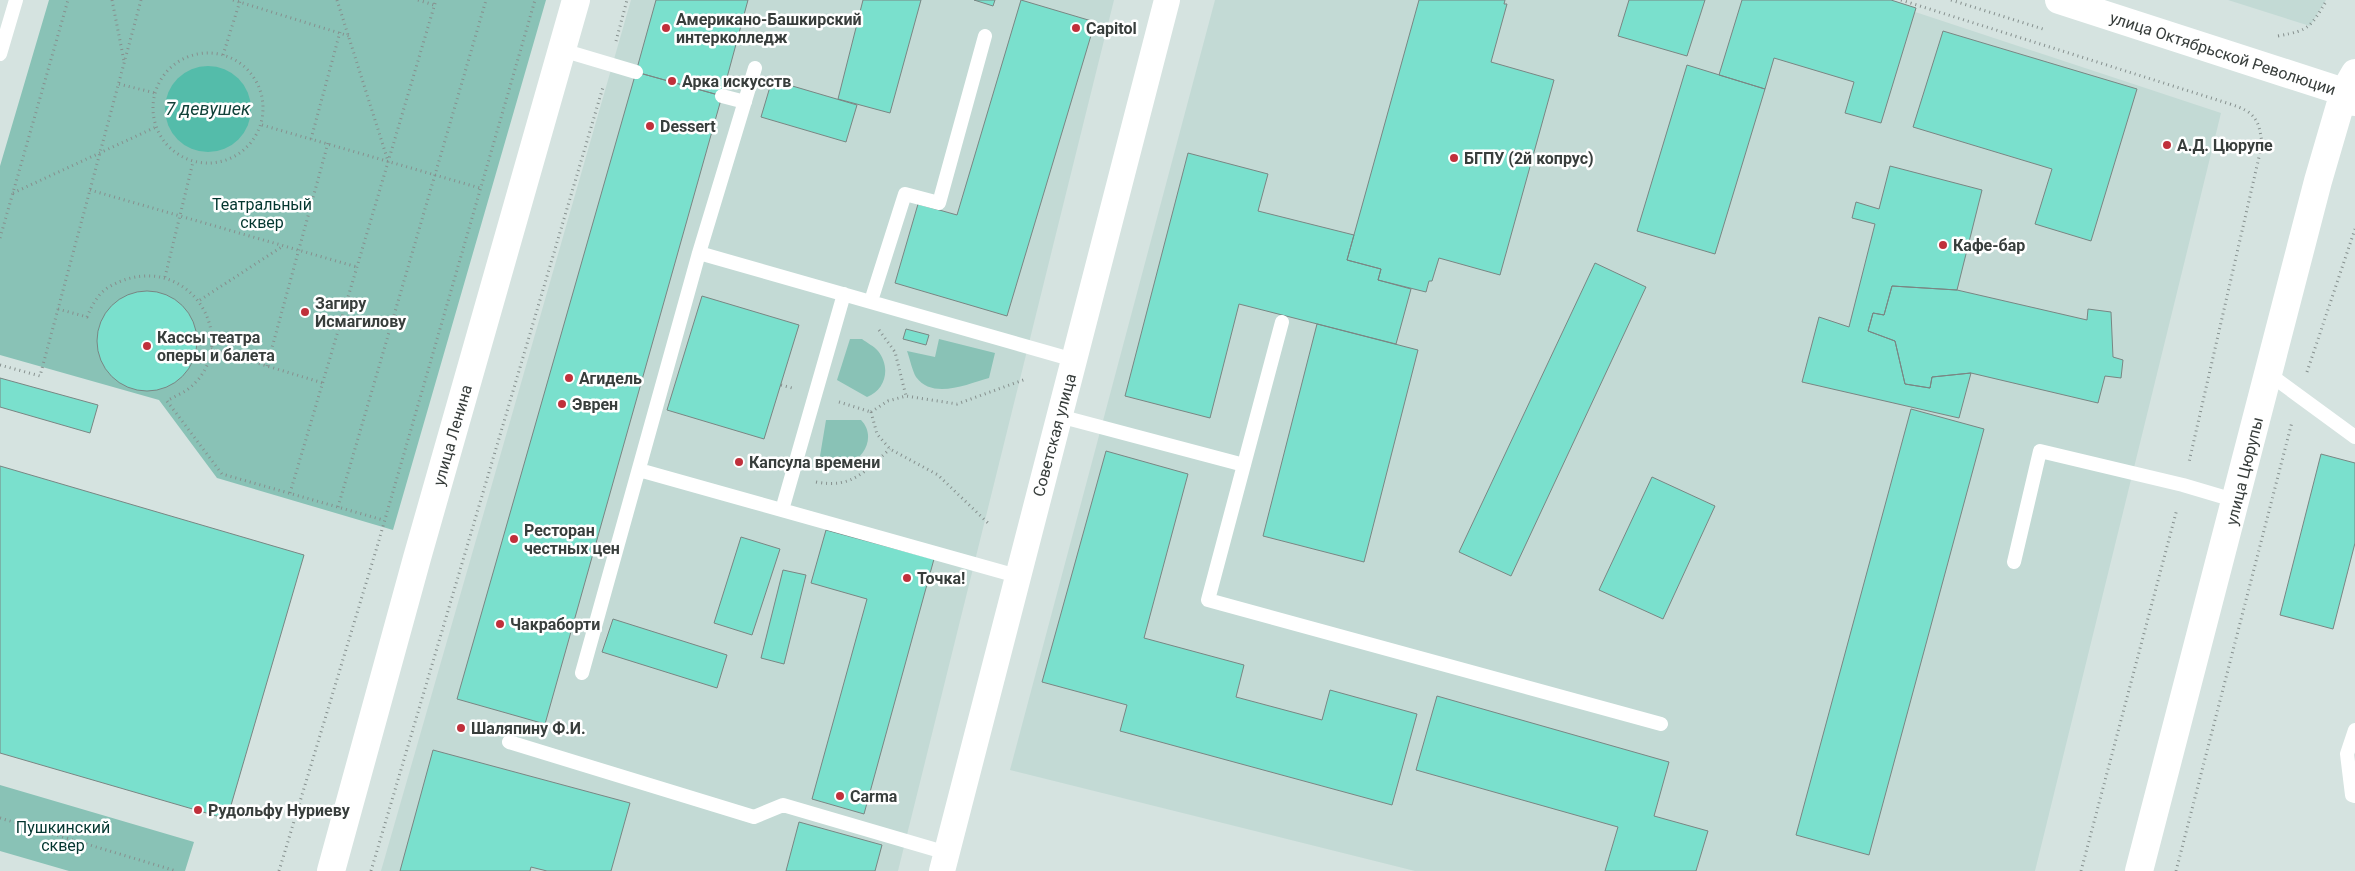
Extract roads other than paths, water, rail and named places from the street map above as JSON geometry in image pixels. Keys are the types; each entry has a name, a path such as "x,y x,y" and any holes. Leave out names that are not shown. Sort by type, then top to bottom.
{"main road":[{"name":"улица Ленина","path":"331,871 417,558 576,0"},
{"name":"улица Октябрьской Революции","path":"2060,0 2352,86"},
{"name":"улица Цюрупы","path":"2139,871 2237,500 2318,180 2352,86"}],"street":[{"name":"Советская улица","path":"944,862 1167,0"}],"lane":[{"path":"0,54 16,0"},
{"path":"872,302 905,194 939,203 985,36"},
{"path":"562,50 636,72"},
{"path":"582,673 699,253 755,68"},
{"path":"722,96 745,102"},
{"path":"699,253 1074,360"},
{"path":"782,510 844,294"},
{"path":"1282,322 1208,600 1661,724"},
{"path":"2269,374 2355,437"},
{"path":"1059,416 1244,465"},
{"path":"2014,562 2040,451 2183,485 2237,500"},
{"path":"639,470 1017,576"},
{"path":"2355,730 2347,754 2352,795 2355,796"},
{"path":"509,742 754,817 783,805 944,862"}],"water":[{"name":"7 девушек","path":"208,66 224,70 238,79 247,93 251,109 247,125 238,139 224,148 208,152 192,148 178,139 169,125 165,109 169,93 178,79 192,70"}],"place":[{"name":"Американо-Башкирский интерколледж","path":"666,28"},
{"name":"Capitol","path":"1076,28"},
{"name":"Арка искусств","path":"672,81"},
{"name":"Dessert","path":"650,126"},
{"name":"А.Д. Цюрупе","path":"2167,145"},
{"name":"БГПУ (2й копрус)","path":"1454,158"},
{"name":"Кафе-бар","path":"1943,245"},
{"name":"Загиру Исмагилову","path":"305,312"},
{"name":"Кассы театра оперы и балета","path":"147,346"},
{"name":"Агидель","path":"569,378"},
{"name":"Эврен","path":"562,404"},
{"name":"Капсула времени","path":"739,462"},
{"name":"Ресторан честных цен","path":"514,539"},
{"name":"Точка!","path":"907,578"},
{"name":"Чакраборти","path":"500,624"},
{"name":"Шаляпину Ф.И.","path":"461,728"},
{"name":"Carma","path":"840,796"},
{"name":"Рудольфу Нуриеву","path":"198,810"}],"park label":[{"name":"Театральный сквер","path":"262,213"},
{"name":"Пушкинский сквер","path":"63,836"}]}
